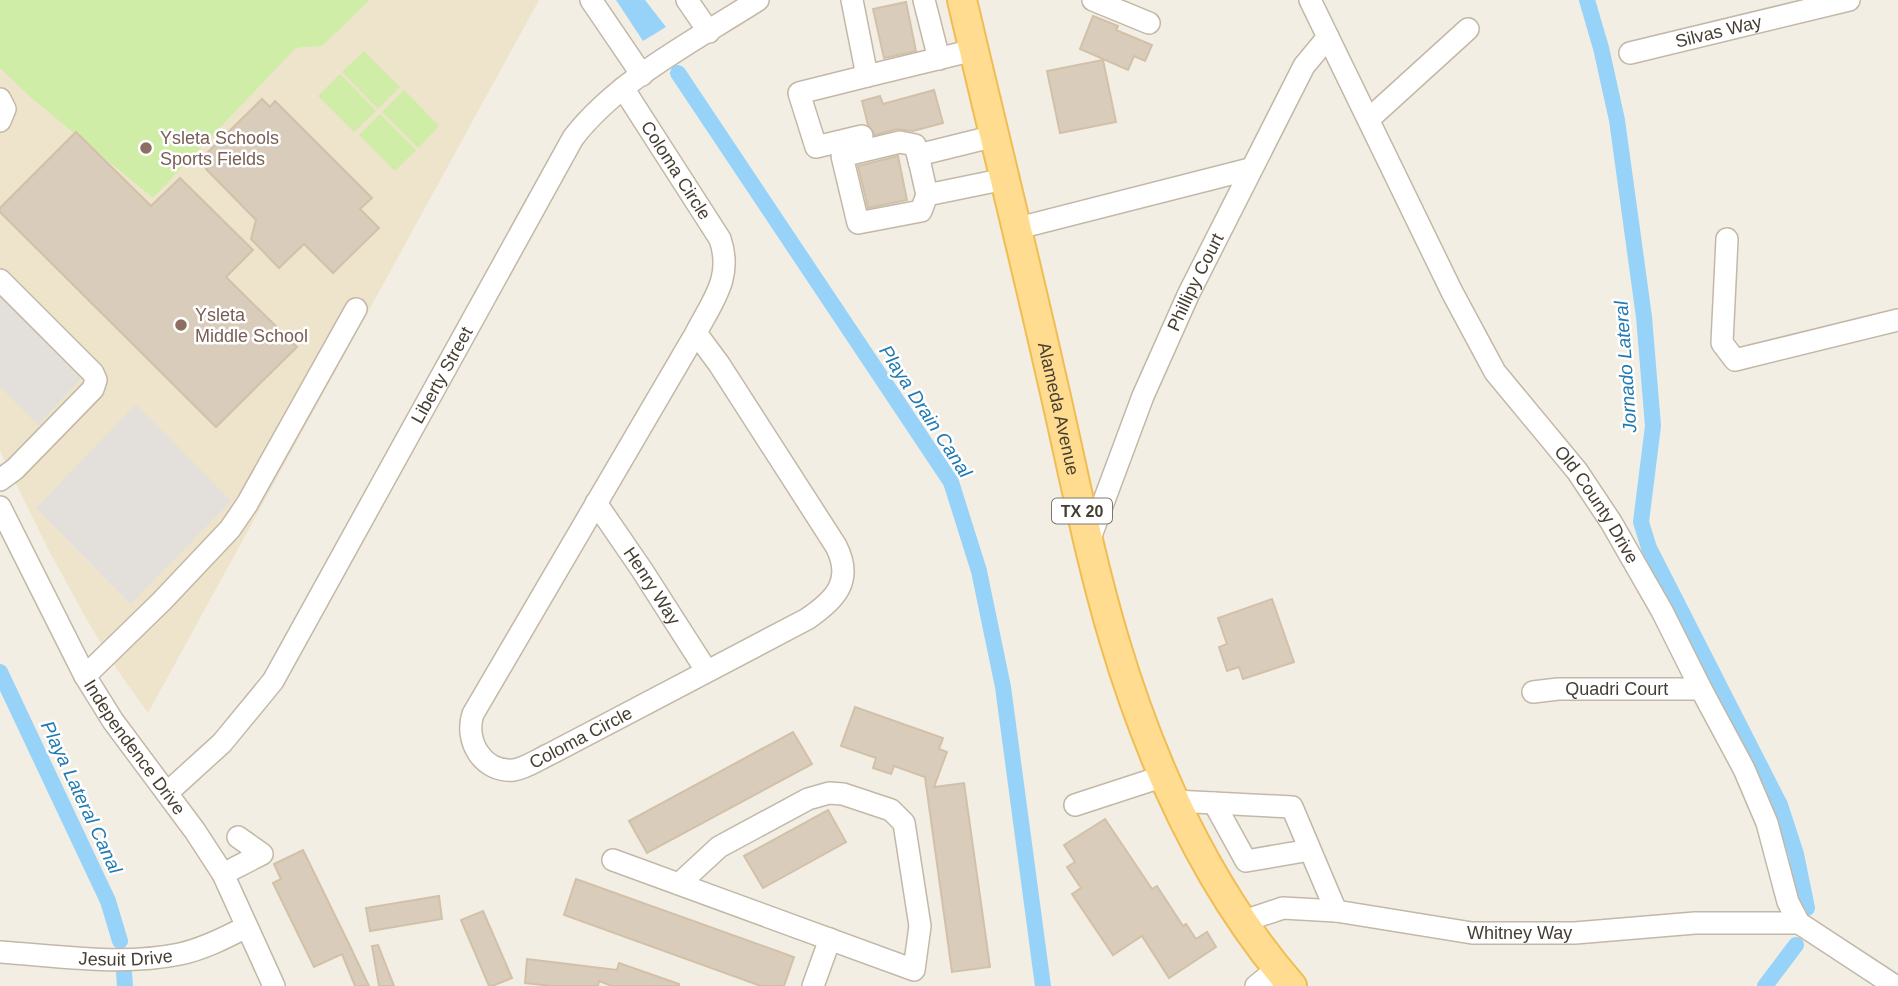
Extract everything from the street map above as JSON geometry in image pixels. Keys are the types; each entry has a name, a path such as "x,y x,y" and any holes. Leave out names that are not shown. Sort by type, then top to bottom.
{"main road":[{"name":"Alameda Avenue","path":"965,1 974,50 1113,638 1170,788 1218,885 1245,924 1275,980"}],"street":[{"path":"591,0 642,75"},
{"path":"687,0 709,32"},
{"name":"Liberty Street","path":"167,793 222,743 272,681 573,138 589,116 623,88 709,32 732,7 758,0"},
{"path":"852,0 867,76"},
{"path":"924,0 939,59"},
{"path":"1093,0 1149,23"},
{"name":"Silvas Way","path":"1630,53 1849,0"},
{"name":"Old County Drive","path":"1315,2 1328,37 1452,292 1495,372 1577,471 1611,522 1662,611 1744,769 1766,823 1788,902 1799,923"},
{"path":"1369,120 1468,29"},
{"name":"Phillipy Court","path":"1089,541 1143,396 1189,293 1304,66 1328,37"},
{"path":"862,136 816,147 799,93 974,50"},
{"name":"Coloma Circle","path":"623,88 720,239 726,267 722,282 696,333 473,714 470,734 474,747 487,762 503,769 520,768 807,619 826,606 839,589 843,567 836,546 726,374 696,333"},
{"path":"0,99 5,109 0,121"},
{"path":"920,164 915,145 900,142 842,156 858,223 921,211 927,195 918,155 995,136"},
{"path":"1018,228 1250,169"},
{"path":"927,195 1006,179"},
{"path":"1727,239 1722,342 1735,360 1898,320"},
{"path":"0,280 93,373 96,380 93,389 67,417 15,469 0,480"},
{"path":"85,676 162,601 230,529 247,504 356,309"},
{"name":"Henry Way","path":"596,503 706,670"},
{"name":"Independence Drive","path":"0,507 85,676 113,721 223,874 274,986"},
{"name":"Quadri Court","path":"1533,692 1559,689 1701,689"},
{"path":"1075,805 1170,788 1214,803 1292,807 1336,911"},
{"path":"613,860 914,970 920,926 904,823 891,810 843,794 829,793 808,799 719,847 679,884"},
{"path":"1214,803 1245,860 1310,850"},
{"path":"223,874 262,854 238,837"},
{"name":"Whitney Way","path":"1245,924 1256,917 1283,908 1336,911 1484,933 1575,933 1695,923 1799,923"},
{"path":"1799,923 1895,986"},
{"name":"Jesuit Drive","path":"0,952 147,959 183,953 219,941 246,927"},
{"path":"813,986 830,939"}],"shaded area":[{"name":"Ysleta Middle School","path":"370,0 539,0 148,713 91,627 50,553 0,451 0,68 30,97 153,198 296,48 322,46"},
{"path":"0,288 85,374 38,425 0,387"},
{"path":"136,404 231,501 131,604 36,508"}],"green space":[{"name":"Ysleta Schools Sports Fields","path":"0,0 370,0 322,46 296,48 153,198 30,97 0,68"},
{"path":"364,51 400,87 378,109 342,72"},
{"path":"340,74 376,111 354,132 318,96"},
{"path":"404,90 439,126 418,148 382,112"},
{"path":"380,114 416,150 395,171 359,135"}],"water":[{"path":"616,0 645,0 666,27 643,41"}],"building":[{"path":"906,2 916,51 884,58 873,9"},
{"path":"1093,16 1118,26 1116,30 1152,45 1145,61 1134,56 1128,70 1080,49"},
{"path":"1103,60 1116,122 1060,133 1047,71"},
{"path":"934,90 943,123 913,131 897,129 875,135 868,125 862,101 880,96 883,104"},
{"path":"262,99 270,107 275,101 372,198 360,209 379,228 333,273 304,244 279,268 251,239 256,220 206,169 213,162 205,155"},
{"path":"76,132 151,206 180,178 253,250 226,277 297,347 216,427 0,212 0,208"},
{"path":"898,156 907,200 868,208 858,166"},
{"path":"1272,599 1294,662 1243,679 1239,667 1227,671 1219,647 1227,644 1218,618"},
{"path":"855,707 943,738 939,749 947,752 934,787 964,783 990,967 952,972 925,777 894,766 891,774 873,768 876,758 841,746"},
{"path":"793,732 812,764 647,853 629,821"},
{"path":"828,810 846,842 763,888 744,856"},
{"path":"1105,819 1152,889 1157,886 1183,926 1186,924 1196,939 1207,932 1216,947 1169,978 1142,936 1113,955 1072,894 1081,888 1067,867 1075,862 1064,845"},
{"path":"303,850 369,986 355,986 342,954 314,967 273,883 281,879 274,864"},
{"path":"576,879 794,957 784,986 761,986 564,915"},
{"path":"439,896 442,919 370,931 366,908"},
{"path":"483,911 512,978 492,986 489,986 461,920"},
{"path":"378,945 394,986 379,986 372,946"},
{"path":"527,959 617,970 619,963 679,986 612,986 599,981 598,986 525,983"}],"waterway":[{"name":"Jornado Lateral","path":"1587,0 1617,120 1644,317 1653,426 1641,522 1649,548 1780,805 1796,854 1807,908"},
{"name":"Playa Drain Canal","path":"678,73 951,482 979,571 1003,687 1043,986"},
{"name":"Playa Lateral Canal","path":"0,672 108,901 120,941"},
{"name":"Jornado Lateral","path":"1765,986 1796,945"},
{"name":"Playa Lateral Canal","path":"124,973 125,986"}],"place":[{"name":"Ysleta Schools Sports Fields","path":"146,148"},
{"name":"Ysleta Middle School","path":"181,325"}]}
